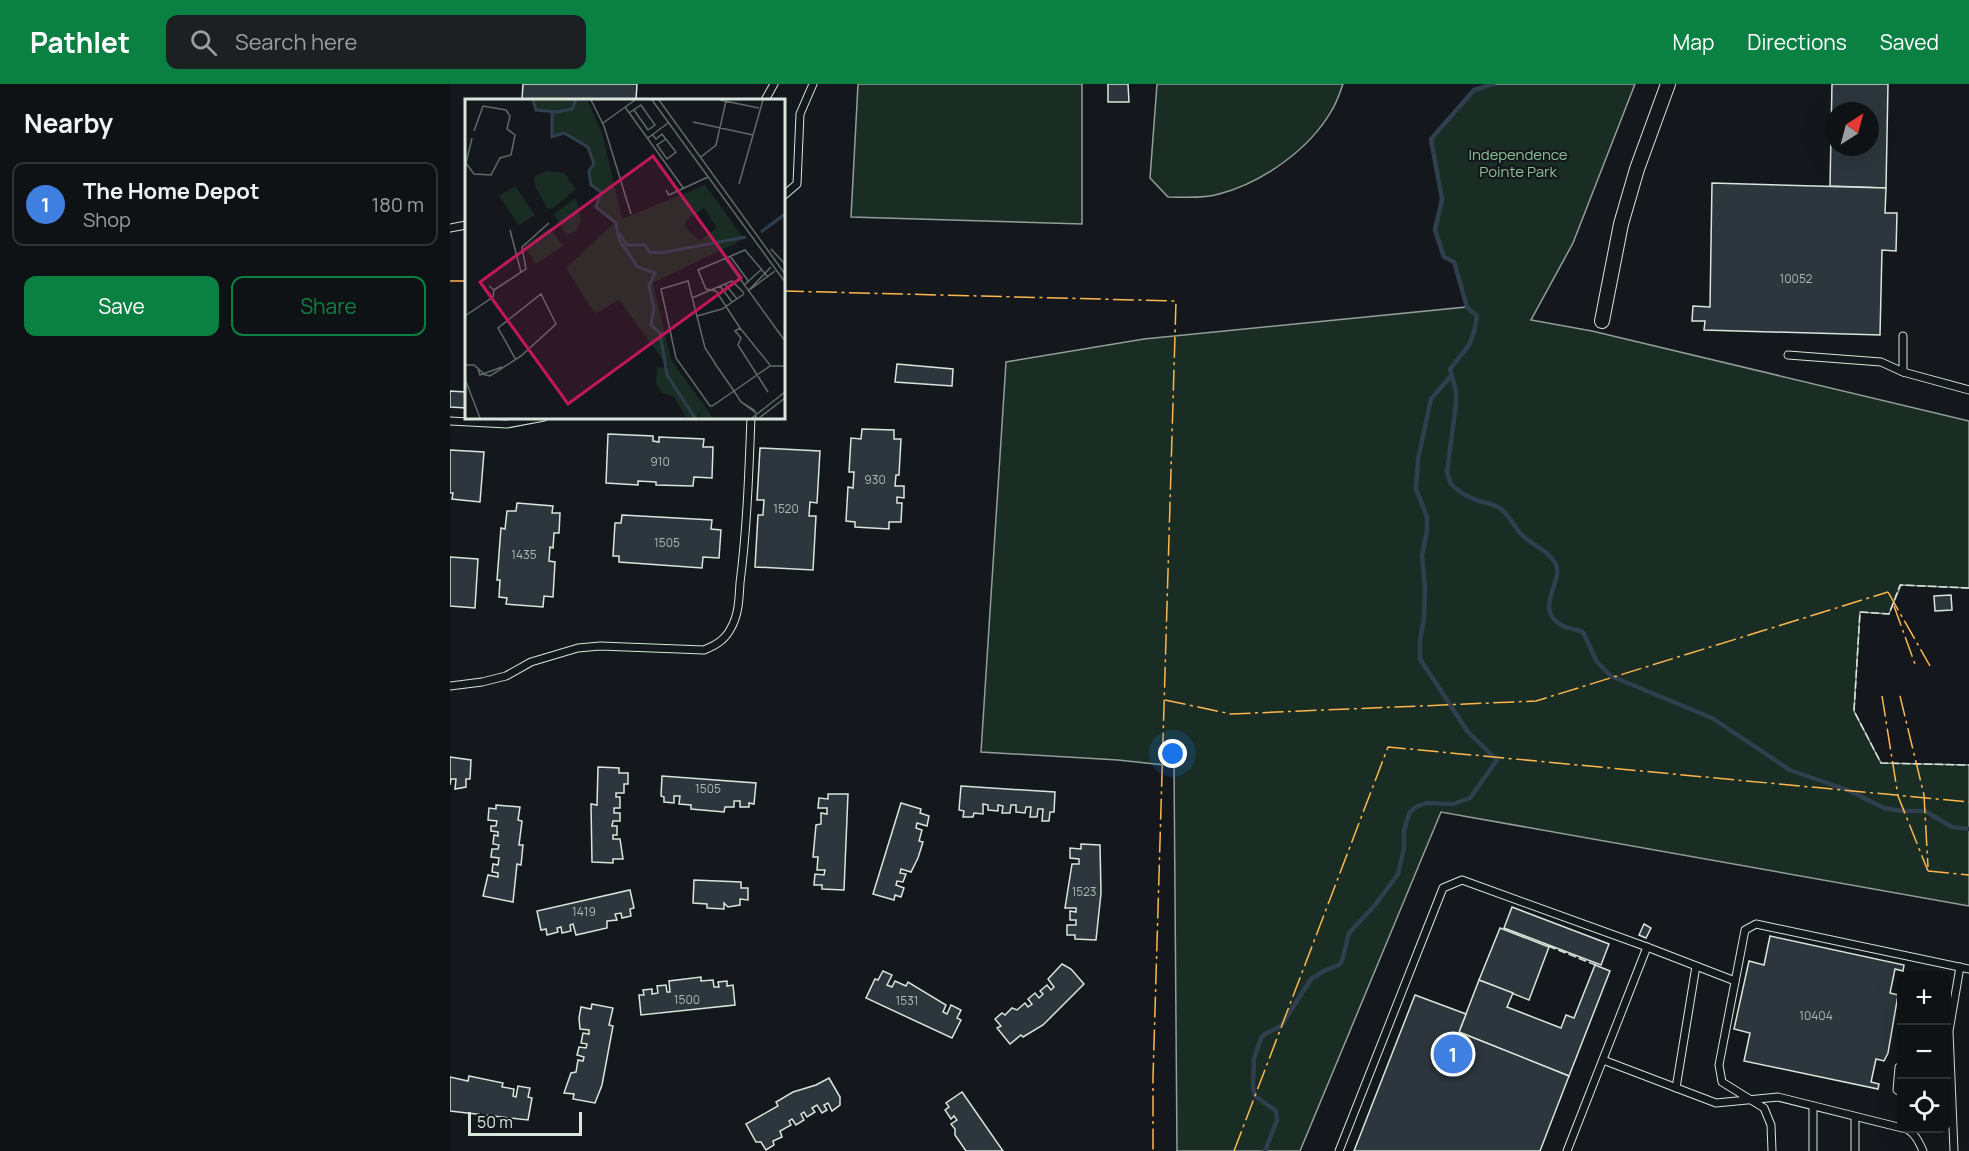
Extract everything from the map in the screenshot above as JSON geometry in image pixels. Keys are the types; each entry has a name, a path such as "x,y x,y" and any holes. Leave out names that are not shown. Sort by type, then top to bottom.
{"street":[{"path":"1602,321 1621,224 1637,169 1668,84"}],"lane":[{"path":"766,99 774,84"},
{"path":"784,195 797,184 800,114 813,84"},
{"path":"450,228 465,225"},
{"path":"1903,336 1903,372"},
{"path":"1788,355 1881,362 1903,372 1969,390"},
{"path":"450,421 507,424 539,418"},
{"path":"450,686 506,676 531,663 578,648 600,646 704,650 715,646 725,638 737,613 743,562 751,418"},
{"path":"1339,1151 1443,888 1462,880 1735,981"},
{"path":"1772,1151 1771,1125 1764,1108 1722,1082 1719,1065 1745,930 1756,924 1969,969"},
{"path":"1567,1151 1647,947"},
{"path":"1676,1088 1696,966"},
{"path":"1950,1025 1960,967"},
{"path":"1603,1060 1716,1103 1778,1097 1897,1127"},
{"path":"1949,1079 1954,1151"},
{"path":"1813,1106 1813,1151"},
{"path":"1855,1118 1855,1151"},
{"path":"1910,1133 1918,1139 1923,1151"}],"green space":[{"path":"858,84 1082,84 1082,224 851,217"},
{"path":"1157,84 1343,84 1334,107 1322,125 1298,151 1268,173 1236,189 1213,196 1168,197 1150,178"},
{"name":"Independence Pointe Park","path":"1493,84 1635,84 1573,243 1531,320 1592,331 1969,421 1969,588 1901,585 1889,614 1860,612 1854,711 1881,763 1969,765 1969,906 1441,812 1300,1151 1177,1151 1174,766 1118,760 981,752 1006,362 1144,339 1466,307 1454,262 1444,257 1435,230 1442,199 1431,139 1474,90"}],"building":[{"path":"523,84 637,84 636,99 522,99"},
{"path":"1108,84 1128,84 1129,102 1108,102"},
{"path":"1832,84 1888,84 1886,188 1830,186 1831,156 1879,156 1879,102 1832,102"},
{"path":"1712,183 1886,188 1885,213 1897,213 1896,251 1882,250 1880,335 1704,330 1705,321 1692,321 1693,306 1710,307"},
{"path":"897,364 953,369 952,386 895,382"},
{"path":"450,391 465,392 465,408 450,407"},
{"path":"862,429 894,430 894,439 901,439 899,475 896,475 895,486 904,486 904,498 897,497 897,503 902,503 901,522 889,522 889,529 855,527 855,522 846,521 848,487 853,488 854,472 849,472 851,438 861,439"},
{"path":"608,434 653,436 653,441 659,442 659,437 704,439 703,447 713,447 712,478 694,477 693,486 656,485 656,482 638,481 638,485 606,483"},
{"path":"760,448 820,451 817,503 810,502 809,516 816,516 813,570 755,567 758,515 763,515 764,500 757,500"},
{"path":"450,450 484,452 480,502 452,499"},
{"path":"517,503 553,506 552,513 560,513 559,533 554,533 553,548 550,547 549,561 555,562 553,597 544,596 543,607 506,604 507,598 499,597 500,580 497,580 501,528 505,529 507,511 516,511"},
{"path":"622,515 712,520 711,529 721,530 719,558 703,557 702,568 619,562 619,556 613,556 615,523 621,523"},
{"path":"450,557 478,559 475,608 450,606"},
{"path":"1951,595 1952,610 1935,611 1934,596"},
{"path":"450,757 471,760 470,779 466,779 466,787 455,789 456,779 451,779 450,785"},
{"path":"598,767 619,768 619,773 628,773 628,784 624,784 624,793 616,793 616,797 620,797 620,808 614,808 614,813 620,813 620,821 613,821 612,826 617,826 617,835 613,835 613,839 620,839 623,859 613,859 613,863 592,862 591,804 597,805"},
{"path":"662,776 756,783 754,804 749,803 749,807 740,807 740,801 734,801 734,807 725,807 724,812 691,809 691,805 679,804 680,796 674,796 674,803 664,802 664,797 661,796"},
{"path":"961,786 1055,792 1054,812 1050,812 1049,821 1042,821 1043,809 1038,809 1037,817 1030,817 1031,807 1026,807 1025,813 1016,812 1016,805 1011,805 1010,813 1002,813 1003,806 998,805 998,811 988,810 988,805 983,804 983,814 974,813 973,817 963,817 964,811 959,810"},
{"path":"828,794 848,794 844,890 822,889 822,885 814,885 815,874 824,875 825,870 817,870 818,857 813,857 816,825 821,824 821,813 827,814 827,808 818,808 819,798 828,799"},
{"path":"901,803 921,809 920,813 929,816 927,826 917,823 916,828 922,830 919,841 923,842 911,872 901,869 900,873 906,874 903,882 897,881 896,885 904,888 901,897 895,895 894,900 873,894"},
{"path":"496,805 520,807 518,820 522,821 519,845 523,845 521,865 517,864 513,902 483,896 488,875 498,877 498,873 492,872 493,864 498,865 499,858 491,857 492,849 498,849 499,845 493,844 494,835 498,836 498,832 491,831 491,826 496,826 497,821 488,820 489,808 496,809"},
{"path":"1081,844 1100,845 1101,893 1096,940 1075,939 1075,935 1067,935 1067,925 1076,925 1076,920 1070,920 1070,911 1076,912 1076,908 1065,908 1072,864 1079,864 1079,859 1070,858 1070,848 1081,849"},
{"path":"694,880 741,882 741,888 748,888 748,900 740,899 740,905 728,907 724,903 724,909 707,908 707,904 693,903"},
{"path":"630,890 634,908 630,909 631,916 622,918 621,913 615,914 617,920 607,921 607,928 576,935 573,924 570,925 571,931 562,933 561,927 557,928 558,932 547,935 546,929 541,930 537,911"},
{"path":"1512,907 1609,944 1601,965 1504,928"},
{"path":"1644,924 1651,928 1646,938 1639,935"},
{"path":"1500,928 1549,947 1529,1000 1479,980"},
{"path":"1770,936 1904,965 1903,971 1895,969 1890,993 1897,995 1897,1001 1888,1053 1884,1061 1876,1059 1871,1082 1879,1084 1878,1089 1744,1061 1750,1033 1734,1029 1749,961 1764,965"},
{"path":"1062,964 1071,969 1084,984 1043,1025 1023,1037 1021,1035 1010,1044 997,1028 1001,1026 995,1019 1002,1013 1005,1015 1012,1008 1017,1010 1025,1003 1028,1007 1032,1004 1028,999 1035,993 1039,998 1043,994 1040,991 1047,985 1051,990 1054,987 1048,979"},
{"path":"1595,965 1610,971 1569,1076 1459,1032 1479,980 1513,993 1507,1007 1561,1028 1566,1015 1574,1018"},
{"path":"883,971 892,975 887,985 892,987 895,981 906,986 908,982 946,1005 943,1012 947,1014 951,1005 961,1010 957,1018 961,1020 952,1038 866,998 875,979 878,980"},
{"path":"701,977 701,981 713,980 714,987 719,987 718,982 727,981 727,986 733,985 735,1005 641,1015 639,995 644,995 643,990 652,989 652,994 658,993 657,986 666,985 667,992 670,992 669,981"},
{"path":"1415,995 1466,1014 1459,1032 1569,1076 1540,1151 1354,1151"},
{"path":"592,1004 613,1008 609,1025 613,1026 602,1085 595,1103 573,1099 574,1094 564,1093 571,1073 576,1072 578,1060 583,1061 584,1057 577,1055 579,1047 586,1048 587,1044 581,1043 583,1033 589,1034 589,1030 580,1029 581,1007 591,1009"},
{"path":"469,1076 503,1083 502,1087 514,1089 513,1096 516,1097 518,1086 530,1088 528,1097 532,1098 528,1120 450,1111 450,1077 468,1081"},
{"path":"829,1078 840,1097 840,1105 832,1111 828,1103 824,1105 827,1110 822,1113 817,1105 812,1108 815,1112 807,1117 804,1112 801,1114 804,1120 796,1125 792,1119 789,1121 791,1125 780,1131 782,1137 773,1141 774,1145 766,1150 761,1142 756,1142 746,1124 778,1106 776,1102 793,1092 816,1085"},
{"path":"962,1092 1003,1151 966,1151 955,1135 955,1129 951,1124 957,1120 954,1116 951,1119 945,1110 949,1107 946,1103"}],"waterway":[{"path":"1493,84 1474,90 1431,139 1442,199 1435,230 1444,257 1454,262 1467,307 1477,316 1469,345 1450,369 1456,391 1447,472 1451,484 1468,496 1500,508 1520,533 1552,558 1557,570 1549,611 1561,625 1583,632 1597,662 1611,676 1712,718 1790,770 1850,791 1884,808 1925,811 1952,827 1969,829"},
{"path":"1265,1151 1277,1120 1276,1111 1255,1096 1253,1088 1254,1059 1261,1038 1281,1026 1311,979 1339,965 1342,961 1349,933 1375,905 1398,874 1404,848 1404,830 1410,812 1426,803 1453,804 1470,798 1497,760 1468,732 1420,659 1425,588 1422,555 1427,531 1427,517 1416,489 1418,459 1431,399 1451,376"}],"fence":[{"path":"1969,588 1900,585 1889,614 1860,612 1854,711 1881,763 1969,765"},
{"path":"1548,946 1598,966"}],"power":[{"path":"450,281 465,281"},
{"path":"784,291 1176,301 1153,1078 1153,1151"},
{"path":"1888,592 1930,666"},
{"path":"1165,700 1231,714 1536,701 1888,592"},
{"path":"1894,606 1916,667"},
{"path":"1882,696 1898,796 1928,871"},
{"path":"1900,696 1924,795 1928,867"},
{"path":"1234,1151 1388,747 1969,802"},
{"path":"1928,871 1969,875"}],"place":[{"name":"The Home Depot","path":"1453,1054"}]}
